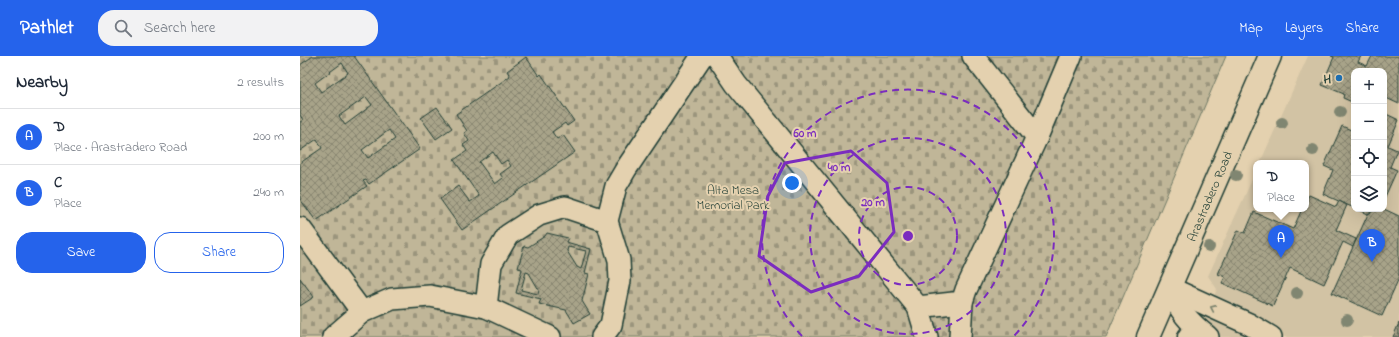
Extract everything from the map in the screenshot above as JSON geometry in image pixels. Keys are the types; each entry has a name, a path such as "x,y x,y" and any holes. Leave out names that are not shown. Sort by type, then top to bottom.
{"main road":[{"name":"Arastradero Road","path":"1148,337 1270,56"}],"lane":[{"path":"602,337 611,325 620,281 619,260 607,221 616,186 702,56"},
{"path":"717,56 736,84 918,307 927,337"},
{"path":"973,56 1037,137"},
{"path":"960,337 962,302 966,290 1037,137 1072,56"},
{"path":"486,307 490,264 508,235 539,215 565,207 607,221"},
{"path":"300,228 362,312"},
{"path":"1170,288 1176,303 1187,318 1194,326 1208,337"},
{"path":"1170,288 1249,324 1271,337"},
{"path":"333,337 362,312 392,299 430,296 486,307 550,337"},
{"path":"918,307 962,302"}],"highlighted area":[{"path":"851,151 887,183 894,232 859,276 811,292 759,256 768,196 785,163"}],"shaded area":[{"path":"1308,56 1399,56 1399,337 1197,337 1217,289 1208,276 1253,178 1253,212 1309,212 1309,160 1261,160"}],"green space":[{"name":"Alta Mesa Memorial Park","path":"300,56 1226,56 1106,337 300,337"}],"building":[{"path":"313,56 354,56 420,149 369,184 366,180 363,181 367,186 316,221 300,199 300,163 322,148 317,139 300,151 300,122 303,120 300,115 300,65","holes":["342,63 348,73 321,92 315,83","366,97 372,105 345,125 339,116","389,130 395,139 368,158 362,150"]},
{"name":"H","path":"1331,56 1361,56 1358,62 1367,66 1372,56 1399,56 1399,104 1387,98 1387,68 1351,68 1351,102 1343,98 1344,94 1322,85 1334,57"},
{"path":"526,57 539,76 541,74 574,121 567,126 565,123 552,132 557,139 563,135 575,152 462,230 440,199 458,186 470,202 479,196 454,160 467,151 463,145 469,141 464,133 467,131 456,114 510,76 507,71","holes":["493,152 501,164 507,160 511,166 500,174 503,178 495,184 479,162"]},
{"path":"437,107 452,128 436,139 421,118"},
{"path":"1387,114 1399,120 1388,146 1397,150 1390,167 1397,170 1387,192"},
{"path":"1342,126 1351,130 1351,207 1323,194 1333,170 1324,166"},
{"path":"1309,195 1336,207 1339,201 1347,205 1336,230 1356,239 1353,247 1343,242 1324,284 1290,268 1273,306 1222,283 1225,277 1218,274 1238,230 1245,233 1254,212 1293,229 1301,212 1309,212"},
{"path":"1387,210 1399,216 1399,278 1382,316 1332,293 1368,214 1372,212 1387,212"},
{"path":"547,233 568,238 566,242 591,249 585,273 589,274 582,301 590,314 574,323 566,310 539,304 541,299 516,293 522,269 518,268 524,246 528,247 545,236","holes":["568,247 586,251 581,269 577,267 567,251","526,272 529,273 539,290 538,294 521,290"]},
{"path":"300,278 314,297 300,306"},
{"path":"1399,323 1399,337 1393,337"}],"place":[{"name":"H","path":"1339,78"},
{"name":"D","path":"1281,258"},
{"name":"C","path":"1372,262"}]}
